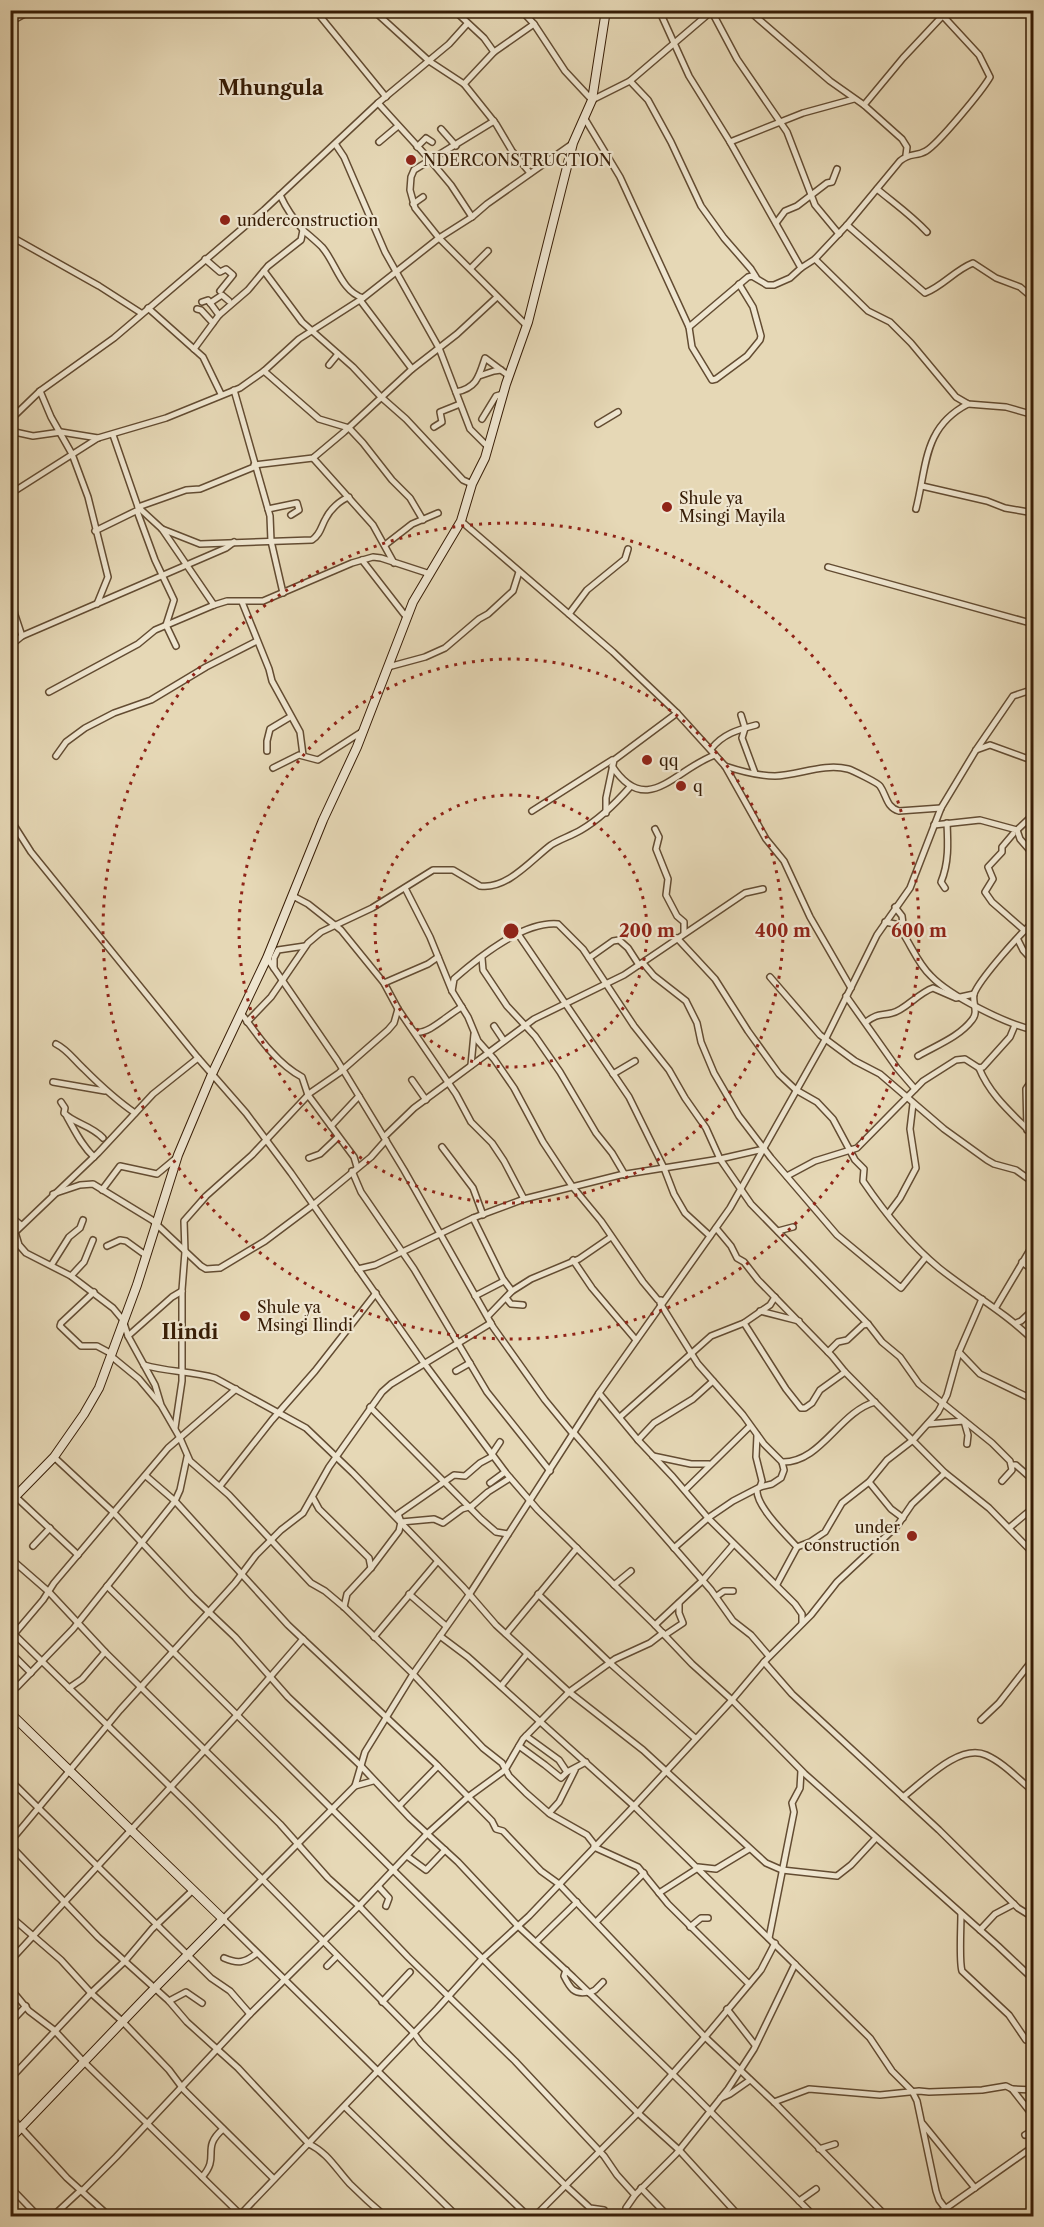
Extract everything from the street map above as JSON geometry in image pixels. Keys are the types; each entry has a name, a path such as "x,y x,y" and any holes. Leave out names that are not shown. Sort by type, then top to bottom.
{"street":[{"path":"10,22 32,10"},
{"path":"315,10 386,98"},
{"path":"373,10 429,61 464,84 494,121 512,152 530,173"},
{"path":"454,10 484,38 494,52"},
{"path":"521,10 534,24 566,71 592,100"},
{"path":"78,1555 50,1528 13,1499 54,1456 93,1401 112,1355 177,1158 212,1074 293,896 323,820 363,731 413,602 462,521 472,484 483,463 503,394 527,326 573,143 592,100 606,10"},
{"path":"659,10 689,76 801,268"},
{"path":"689,327 750,276 767,285 774,285 790,278 815,259 906,155 907,147 902,139 864,105 801,57 748,10"},
{"path":"756,17 762,10"},
{"path":"864,105 903,58 948,10"},
{"path":"592,100 630,81 713,11 737,59 788,132 810,196 838,234"},
{"path":"906,155 924,153 955,121 990,77 979,55 943,16"},
{"path":"10,420 40,391 114,338 280,195 467,24"},
{"path":"464,84 494,52 534,24"},
{"path":"630,81 648,100 701,206 723,238 751,269 756,278"},
{"path":"729,142 803,113 854,99"},
{"path":"378,104 451,185 471,217"},
{"path":"585,119 620,177 689,327 692,347 710,380 716,379 742,361 756,346 761,336 753,306 739,284"},
{"path":"494,121 412,173 410,190 413,204 439,238 527,326"},
{"path":"379,142 398,126"},
{"path":"441,129 456,146"},
{"path":"417,147 426,138 432,142"},
{"path":"10,494 98,438 178,414 221,394 240,388 264,371 299,339 362,299 439,238 573,143"},
{"path":"336,145 344,157 385,252 439,348 472,433 487,446"},
{"path":"776,223 786,211 797,206 827,183 832,182 837,168"},
{"path":"877,189 903,208 927,232"},
{"path":"280,195 287,209 303,230 328,255 351,292 362,299 412,369"},
{"path":"413,204 423,197"},
{"path":"847,225 925,293 935,289 973,263 996,278 1020,286 1034,299"},
{"path":"194,349 219,315 300,240 303,230"},
{"path":"10,236 99,286 141,313"},
{"path":"471,268 488,250"},
{"path":"206,259 220,272 226,269 233,275 220,291"},
{"path":"815,259 868,311 894,326 956,397 968,404 1006,407 1034,415"},
{"path":"264,271 281,291 296,315 406,419 440,458 463,480 472,484"},
{"path":"210,303 222,295 229,301"},
{"path":"95,531 138,509 186,490 200,489 254,466 313,458 497,297"},
{"path":"202,302 208,300 219,315"},
{"path":"148,308 207,363 221,394"},
{"path":"197,309 201,310 213,323"},
{"path":"329,365 338,354"},
{"path":"456,392 467,390 480,376 485,358 509,376"},
{"path":"480,376 501,370"},
{"path":"264,371 319,419 349,428 410,498 423,520"},
{"path":"234,390 268,509 271,541 283,593"},
{"path":"40,391 51,417 72,454 88,497 108,578 97,604"},
{"path":"482,419 496,396 503,394"},
{"path":"434,427 442,422 440,412 460,404"},
{"path":"916,509 933,436 948,417 968,404"},
{"path":"598,424 618,412"},
{"path":"10,431 33,436 61,432 98,438"},
{"path":"113,435 151,550 169,587 174,604 166,625 176,646"},
{"path":"313,458 373,525 394,563"},
{"path":"922,486 987,501 1005,508 1034,513"},
{"path":"162,529 200,544 314,539 319,534 325,518 344,498 349,497"},
{"path":"268,509 297,503 299,510 291,515"},
{"path":"138,509 162,529 214,605"},
{"path":"385,545 403,530 438,513"},
{"path":"462,521 677,712 716,755 725,766 772,847 784,861 810,917 851,988"},
{"path":"10,646 22,636 226,548 234,542"},
{"path":"569,614 587,590 625,559 628,549"},
{"path":"49,692 138,644 155,630 214,605 227,601 263,601 362,560 376,557 430,574"},
{"path":"362,560 408,618"},
{"path":"828,567 1034,624"},
{"path":"387,667 425,657 445,648 513,591 519,572"},
{"path":"10,592 22,636"},
{"path":"242,602 272,681 300,732 303,755"},
{"path":"56,756 66,742 85,728 114,713 151,700 206,667 257,641"},
{"path":"355,1786 360,1765 368,1747 414,1674 550,1471 599,1393 716,1228 741,1188 826,1038 885,922 910,888 941,808 976,750 1013,696 1034,688"},
{"path":"532,811 612,762 677,712"},
{"path":"741,715 745,728 742,738 755,773"},
{"path":"267,752 270,729 290,717"},
{"path":"711,749 720,738 756,725"},
{"path":"273,768 293,756 303,755 318,760 363,731"},
{"path":"976,750 990,745 1034,761"},
{"path":"612,762 620,777 630,787 644,791 654,789 716,755"},
{"path":"606,813 612,762"},
{"path":"725,766 774,776 814,769 848,769 877,783 888,803 899,811 941,808"},
{"path":"247,1022 282,981 306,945 321,932 372,908 427,873 437,870 459,872 480,886 489,887 504,882 550,846 581,830 606,813 630,787"},
{"path":"1024,930 987,898 985,892 993,879 988,867 1002,852 1002,847 1015,832 1034,814"},
{"path":"10,819 31,852 267,1141 424,1363 505,1472 530,1501 664,1634 692,1665 732,1700 800,1769 1034,1980"},
{"path":"934,825 980,820 1015,832 1034,855"},
{"path":"945,888 941,882 948,851 947,823"},
{"path":"655,829 659,837 656,849 668,879 666,895 677,916 684,922 684,933"},
{"path":"405,888 452,991 478,1041 514,1088 543,1142 572,1186 654,1296 661,1300 660,1303 669,1320 692,1354 757,1435 782,1462 784,1470 781,1478 733,1501 708,1518 674,1548"},
{"path":"54,1194 88,1183 93,1184 156,1224 204,1268 220,1268 265,1241 313,1205 371,1157 402,1119 525,1026 641,964 745,893 763,889"},
{"path":"293,896 308,904 350,939 384,983 398,1009 456,1094 471,1122 495,1147 524,1199"},
{"path":"895,908 903,918 904,934"},
{"path":"885,922 895,924 904,934 930,976 951,992 1015,1025 1034,1030"},
{"path":"918,1056 961,1033 976,1014 974,994 987,974 1018,940 1024,930 1034,922"},
{"path":"452,991 454,979 497,944 548,923 558,924 570,934 589,958 634,1026 669,1070 706,1128 720,1159 751,1204 814,1267 882,1342 900,1357 915,1379 976,1429 1012,1465 1016,1465 1034,1481"},
{"path":"518,934 629,1097 685,1213 710,1236"},
{"path":"677,938 715,979 779,1074 796,1090 809,1096 833,1119 855,1160 864,1169 863,1181 888,1214 926,1257 996,1307 1034,1341"},
{"path":"589,958 613,941 619,940 654,976 686,1001 697,1023 701,1042 714,1073 740,1116 764,1149 835,1232 901,1288 926,1257"},
{"path":"1018,940 1023,950 1034,962"},
{"path":"274,970 274,958 278,950 306,945"},
{"path":"267,957 343,1070 441,1233 489,1319 544,1400 633,1498 717,1596 733,1621 751,1635 769,1656"},
{"path":"384,983 428,964 438,957"},
{"path":"482,958 483,970 507,1006 560,1071 587,1119 612,1152 625,1175"},
{"path":"770,976 806,1021 844,1054 880,1074 913,1104 993,1164 1016,1170 1034,1183"},
{"path":"866,1022 879,1014 894,1013 933,988 951,996 961,997 974,994"},
{"path":"846,996 891,1060 915,1089"},
{"path":"414,1032 423,1033 462,1007"},
{"path":"175,1430 181,1393 182,1291 185,1252 182,1225 185,1219 206,1196 239,1169 267,1141 308,1095 343,1070 394,1023 398,1009"},
{"path":"241,1013 287,1069 302,1077 308,1095 354,1157 361,1192 459,1342 497,1406 550,1471"},
{"path":"394,1023 403,1022 409,1025"},
{"path":"979,1068 1011,1037 1015,1025"},
{"path":"494,1026 504,1041"},
{"path":"471,1065 474,1033"},
{"path":"56,1044 66,1049 106,1091 135,1113"},
{"path":"198,1058 153,1095 94,1157 21,1225 13,1234 19,1245 23,1250 71,1276 111,1306 123,1320 128,1336 155,1385 161,1405 180,1438 187,1456 220,1486 257,1527 272,1539 311,1583 344,1607 414,1674 483,1748 502,1764 515,1783 549,1813 587,1835 594,1847 635,1864 690,1927 749,1984"},
{"path":"787,1176 815,1161 857,1148 930,1075 961,1058 979,1068 987,1086 1002,1105 1034,1136"},
{"path":"613,1074 635,1061"},
{"path":"1027,1130 1026,1089 1034,1077"},
{"path":"411,1080 426,1100"},
{"path":"53,1082 106,1091"},
{"path":"331,1126 359,1096"},
{"path":"61,1102 65,1108 64,1113 75,1128 78,1138 94,1157"},
{"path":"888,1214 900,1198 916,1168 910,1129 913,1104"},
{"path":"67,1117 84,1123 103,1138"},
{"path":"309,1158 320,1154 338,1137"},
{"path":"442,1147 473,1188 483,1215"},
{"path":"358,1269 375,1265 473,1218 524,1199 572,1186 764,1149"},
{"path":"102,1190 120,1166 157,1174 177,1158"},
{"path":"10,1216 21,1225"},
{"path":"473,1218 504,1281 512,1291"},
{"path":"52,1264 69,1237 80,1228 83,1220"},
{"path":"778,1231 793,1227"},
{"path":"716,1228 731,1246 737,1258 744,1262 845,1372 945,1473 971,1496 989,1508 1034,1554"},
{"path":"385,2217 349,2183 333,2162 309,2144 246,2076 187,2022 169,2001 65,1902 10,1844 107,1726 235,1583 241,1573 272,1539 300,1516 336,1457 370,1407 386,1388 459,1342 489,1319 512,1291 531,1279 579,1259 611,1237"},
{"path":"71,1276 84,1262 93,1240"},
{"path":"107,1246 120,1240 126,1241 146,1254"},
{"path":"996,1307 1034,1243"},
{"path":"573,1260 592,1288 636,1341"},
{"path":"1022,1262 1034,1271"},
{"path":"476,1296 504,1281"},
{"path":"128,1336 182,1291"},
{"path":"94,1292 60,1326 81,1346 97,1346 112,1355 161,1405"},
{"path":"220,1486 376,1293"},
{"path":"620,1417 715,1334 744,1323 772,1304 775,1297"},
{"path":"506,1298 511,1304 523,1305"},
{"path":"777,1584 797,1547 825,1532 842,1503 869,1482 887,1460 913,1440 943,1404 958,1352 982,1299"},
{"path":"1016,1323 1034,1309"},
{"path":"760,1311 798,1321"},
{"path":"744,1323 786,1389 801,1408 810,1405 820,1390 845,1372"},
{"path":"828,1352 838,1342 847,1340 863,1325 868,1324"},
{"path":"958,1352 980,1374 1034,1400"},
{"path":"456,1371 470,1363"},
{"path":"144,1365 214,1378 303,1426 401,1522 468,1595 527,1654 568,1692 628,1737 766,1863 782,1870 837,1876 851,1865 876,1838"},
{"path":"638,1440 654,1423 693,1399 713,1381"},
{"path":"236,1389 168,1448 54,1582 49,1592 13,1637 43,1662 171,1788 413,2032 421,2043 565,2185 590,2208 604,2210"},
{"path":"599,1393 652,1456 733,1545 777,1584 795,1604 802,1614 802,1623"},
{"path":"782,1462 790,1462 808,1455 840,1424 866,1405 875,1402"},
{"path":"370,1407 468,1507 496,1532 508,1534"},
{"path":"928,1424 964,1421"},
{"path":"964,1421 969,1435 967,1444"},
{"path":"685,1490 750,1426"},
{"path":"757,1435 756,1456 762,1481 757,1498 797,1547"},
{"path":"344,1607 346,1594 399,1531 401,1522 398,1514 454,1474 465,1476 468,1474 492,1455 500,1442"},
{"path":"54,1456 113,1512 208,1612 235,1637 295,1704 360,1765 518,1926 710,2110 814,2217"},
{"path":"10,1685 17,1687 43,1662 142,1544 175,1501 180,1490 187,1456"},
{"path":"652,1456 692,1464 710,1464"},
{"path":"1002,1481 1012,1470 1012,1465"},
{"path":"490,1483 505,1472"},
{"path":"10,1988 33,2015 54,2030 241,2216 482,1959 560,1884 666,1772 769,1656 812,1616 837,1582 891,1532 912,1504 945,1473"},
{"path":"146,1476 175,1501 303,1639 438,1766 492,1821 496,1829 503,1831 542,1871 560,1884 705,2037 774,2102 886,2217"},
{"path":"401,1522 434,1519 443,1523 510,1478"},
{"path":"869,1482 891,1509 903,1518"},
{"path":"313,1498 319,1509 369,1558 370,1568"},
{"path":"1009,1528 1034,1507"},
{"path":"33,1546 50,1528"},
{"path":"655,1625 702,1581 733,1545"},
{"path":"506,1634 577,1548"},
{"path":"10,1558 49,1592 105,1652 142,1686 299,1844 328,1878 515,2061 599,2151 635,2195"},
{"path":"374,1637 437,1562"},
{"path":"614,1585 631,1571"},
{"path":"107,1586 638,2113 679,2150 740,2217"},
{"path":"717,1596 726,1590 733,1591"},
{"path":"409,1594 446,1626"},
{"path":"538,1594 611,1664 695,1738"},
{"path":"53,2217 116,2157 250,2014 378,1887 427,1834 468,1797 505,1770 526,1736 568,1692 611,1664 683,1623 679,1613 679,1603"},
{"path":"440,1636 458,1648 634,1806 870,2037 892,2071 912,2091 922,2123 934,2184 939,2200 951,2217"},
{"path":"10,1961 171,1788 272,1677 303,1639"},
{"path":"10,1652 31,1673"},
{"path":"69,1688 82,1680 105,1652"},
{"path":"501,1686 527,1654"},
{"path":"981,1720 999,1702 1034,1658"},
{"path":"764,1662 792,1694 1014,1904 1034,1917"},
{"path":"10,1713 132,1829 528,2217"},
{"path":"526,1736 559,1760 567,1772"},
{"path":"519,1746 561,1778 567,1772 586,1762"},
{"path":"903,1797 953,1758 974,1752 987,1755 999,1762 1034,1792"},
{"path":"399,1806 438,1766"},
{"path":"769,1938 794,1812 792,1802 801,1784 800,1769"},
{"path":"549,1813 559,1802 574,1770"},
{"path":"10,1780 211,1978 230,1991 250,2014"},
{"path":"10,2139 122,2021 355,1786 374,1781"},
{"path":"659,1893 697,1867 716,1869 749,1849"},
{"path":"407,1856 426,1870 445,1850"},
{"path":"596,1922 644,1873"},
{"path":"378,1887 389,1898 386,1906"},
{"path":"10,2079 54,2030 193,1890"},
{"path":"536,1942 577,1902"},
{"path":"980,1930 995,1914 1014,1904"},
{"path":"961,1914 960,1966 962,1971 1009,2015 1026,2040 1034,2041"},
{"path":"10,1917 61,1960 169,2070 181,2087 274,2179"},
{"path":"690,1927 700,1918 708,1918"},
{"path":"535,2217 638,2113 705,2037 761,1970 775,1943"},
{"path":"224,1958 243,1963 257,1953"},
{"path":"327,1966 337,1956"},
{"path":"625,2217 626,2208 635,2195 679,2150 740,2070 755,2045 795,1964"},
{"path":"566,1970 564,1976 575,1992 595,1990 603,1982"},
{"path":"382,2002 410,1972"},
{"path":"169,2001 186,1992 202,2003"},
{"path":"10,2023 26,2006"},
{"path":"728,2008 755,2045"},
{"path":"719,2099 750,2080"},
{"path":"774,2102 809,2089 880,2095 1006,2086 1034,2117"},
{"path":"1011,2089 1034,2090"},
{"path":"345,2107 457,2217"},
{"path":"10,2116 109,2217"},
{"path":"922,2123 975,2188"},
{"path":"202,2177 212,2162 211,2143 223,2129"},
{"path":"1025,2135 1034,2130"},
{"path":"819,2149 835,2144"},
{"path":"934,2217 1034,2146"},
{"path":"10,2187 38,2217"},
{"path":"641,2188 668,2217"},
{"path":"799,2201 816,2189"}],"place":[{"name":"NDERCONSTRUCTION","path":"411,160"},
{"name":"underconstruction","path":"225,220"},
{"name":"Shule ya Msingi Mayila","path":"667,507"},
{"name":"qq","path":"647,760"},
{"name":"q","path":"681,786"},
{"name":"Shule ya Msingi Ilindi","path":"245,1316"},
{"name":"under construction","path":"912,1536"}],"district":[{"name":"Mhungula","path":"271,88"},
{"name":"Ilindi","path":"190,1332"}]}
